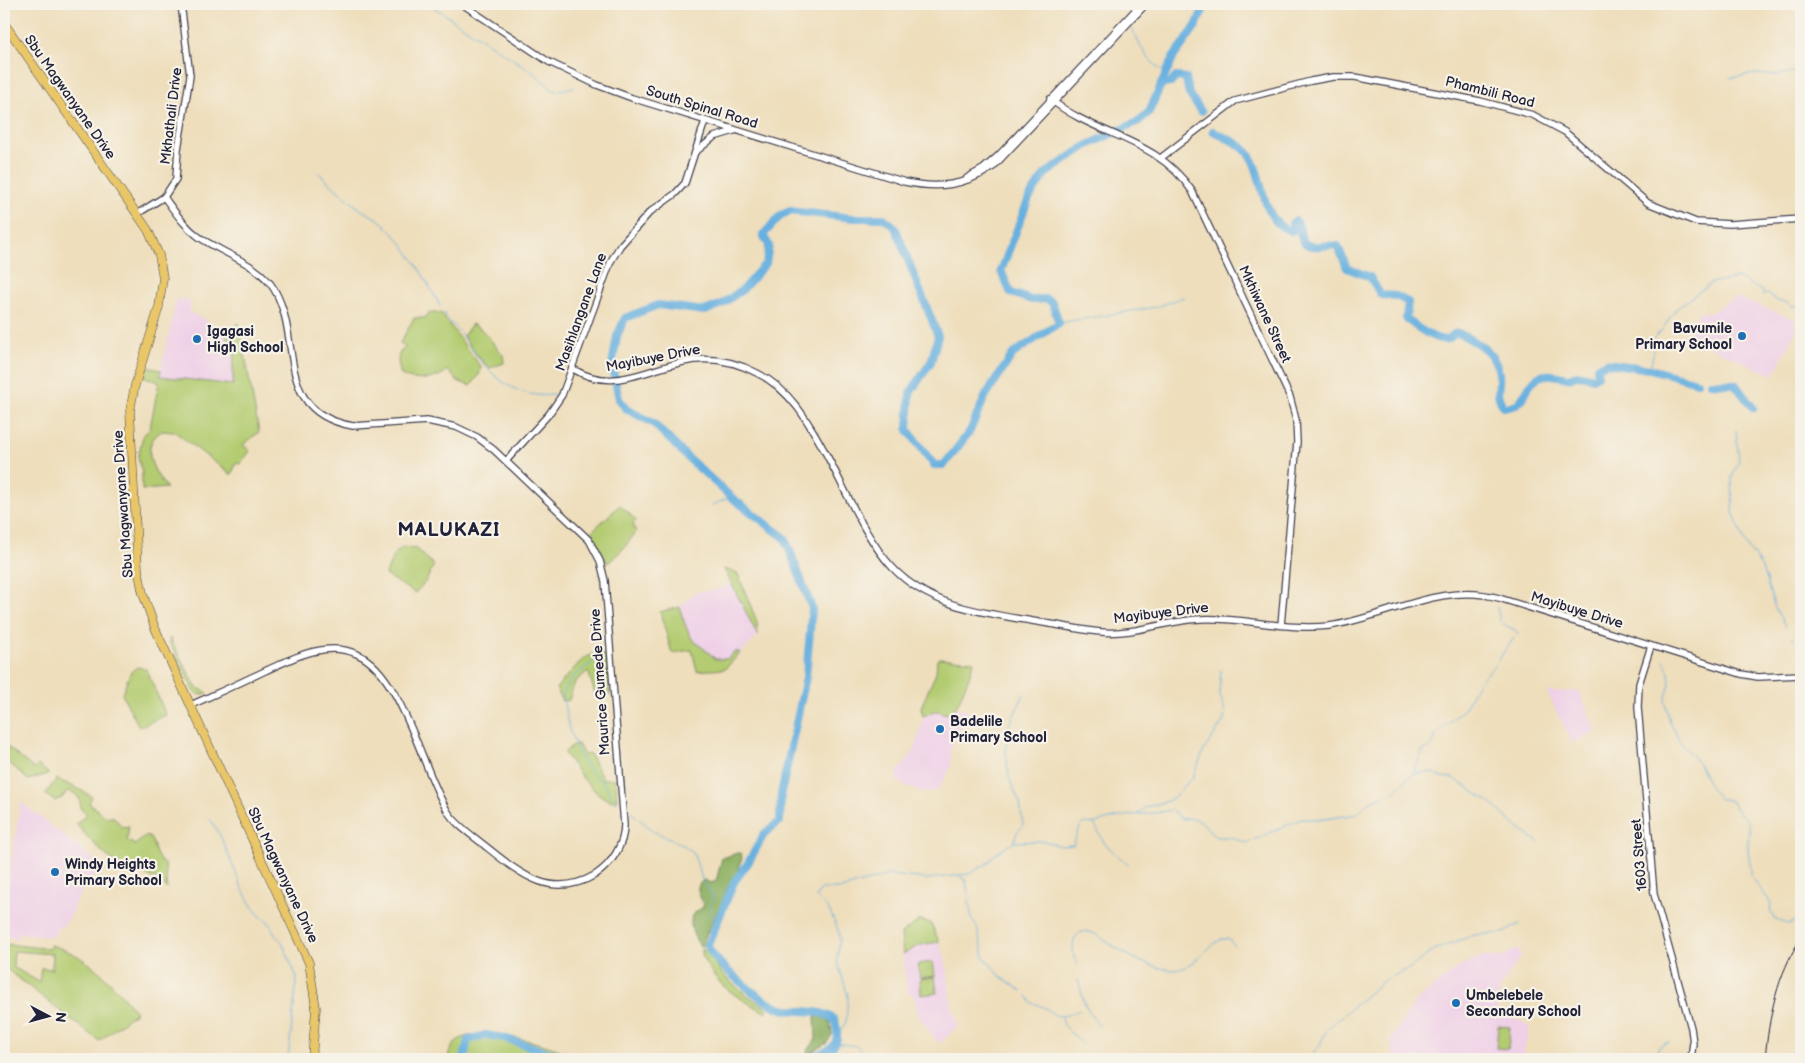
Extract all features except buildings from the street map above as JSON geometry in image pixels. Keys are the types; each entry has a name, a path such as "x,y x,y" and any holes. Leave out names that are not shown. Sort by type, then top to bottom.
{"main road":[{"name":"Sbu Magwanyane Drive","path":"4,23 137,214 155,243 163,278 159,307 135,385 130,411 138,570 143,594 155,628 309,962 316,1008 312,1059"}],"street":[{"name":"Mkhathali Drive","path":"137,214 164,197 176,179 178,148 190,76 181,4"},
{"name":"South Spinal Road","path":"462,4 549,62 578,77 632,98 736,131 924,186 954,184 970,180 993,167 1140,4"},
{"name":"South Spinal Road","path":"1052,101 1146,4"},
{"name":"Phambili Road","path":"1162,157 1235,101 1311,81 1333,77 1355,77 1478,100 1533,114 1565,132 1648,204 1696,222 1730,224 1801,219"},
{"name":"Mkhiwane Street","path":"1052,101 1068,112 1162,157 1184,178 1192,191 1293,408 1298,442 1281,625"},
{"name":"Masihlangane Lane","path":"506,461 549,414 562,395 573,369 606,270 615,253 650,212 682,188 688,177 705,121"},
{"path":"695,152 714,137 736,131"},
{"name":"Maurice Gumede Drive","path":"164,197 191,231 252,268 273,288 281,306 298,389 307,402 320,414 342,424 353,426 418,421 445,424 477,437 506,461 590,540 602,566 624,825 619,848 604,868 583,881 574,883 557,884 536,881 513,868 457,823 443,803 389,684 379,670 356,654 339,649 327,649 302,654 191,705"},
{"name":"Mayibuye Drive","path":"573,369 586,376 610,381 638,375 672,364 707,360 736,365 769,380 790,398 806,418 867,530 892,566 915,586 957,606 1102,632 1133,630 1197,619 1217,618 1281,625 1320,626 1339,624 1444,594 1465,592 1490,596 1750,676 1783,678 1801,675"},
{"name":"1603 Street","path":"1651,646 1639,684 1638,707 1654,894 1691,1028 1693,1043 1691,1059"}],"shaded area":[{"name":"Bavumile Primary School","path":"1735,297 1794,319 1796,331 1773,375 1692,339 1690,332 1698,312 1710,313"},
{"name":"Igagasi High School","path":"177,298 190,301 190,312 222,329 231,345 236,347 233,364 233,385 159,376"},
{"path":"731,583 758,636 725,669 697,671 692,650 672,653 660,612 680,607 695,592 717,590"},
{"path":"1579,691 1596,731 1572,743 1547,692"},
{"name":"Badelile Primary School","path":"929,702 968,710 951,748 951,767 937,791 918,791 897,781 897,772 913,753"},
{"name":"Windy Heights Primary School","path":"21,802 105,868 89,881 73,906 73,912 61,928 56,928 55,936 51,937 19,933 18,940 4,934 4,905"},
{"path":"939,942 946,961 952,1007 959,1025 939,1044 919,1017 913,994 907,993 903,954 920,945"},
{"name":"Umbelebele Secondary School","path":"1516,949 1522,955 1501,986 1497,1005 1498,1014 1517,1019 1530,1027 1522,1059 1401,1059 1393,1054 1391,1039 1416,1001 1460,966 1480,957 1501,957"}],"green space":[{"path":"429,313 441,313 481,367 480,373 471,386 457,381 448,370 438,376 419,380 401,375 398,363 399,356 400,352 406,347 400,343 414,318 425,318"},
{"path":"239,323 259,432 243,445 250,451 240,464 236,463 232,474 230,474 175,432 162,431 151,443 150,451 153,467 167,488 142,490 142,473 138,457 143,436 150,428 159,382 145,377 147,367 161,370 160,376 233,385 233,364 236,347 231,345 224,332 227,328 232,328"},
{"path":"472,324 482,330 503,355 504,363 490,368 476,354 463,336"},
{"path":"620,505 636,520 633,524 636,532 624,548 608,563 591,532"},
{"path":"404,547 416,549 434,565 426,581 415,593 385,575 395,553"},
{"path":"724,569 738,574 757,622 758,636"},
{"path":"680,607 691,638 715,659 727,659 736,651 740,653 725,669 697,671 692,650 672,653 660,612"},
{"path":"170,638 196,687 208,693 199,695 194,691 169,642"},
{"path":"599,652 607,656 610,695 595,694 588,671 575,682 569,700 562,701 556,688 584,658"},
{"path":"940,658 974,661 965,687 953,712 947,714 935,711 923,716 921,707 936,673 937,660"},
{"path":"137,667 146,669 166,715 139,727 122,694 130,673"},
{"path":"4,736 5,745 34,769 38,765 49,774 28,780 4,758"},
{"path":"578,744 584,755 590,754 603,779 616,779 617,801 609,800 594,790 564,753 572,745"},
{"path":"57,779 92,797 89,803 106,817 114,817 122,827 129,826 127,840 135,845 147,835 150,838 158,857 165,865 167,889 156,880 113,860 96,846 76,824 87,814 80,808 78,797 68,790 62,798 54,801 45,794"},
{"path":"741,853 742,858 738,871 726,891 703,946 700,946 691,924 692,915 704,906 698,892 700,883 704,880 711,883 716,881 722,858"},
{"path":"920,920 931,923 939,942 920,945 903,954 901,934"},
{"path":"4,934 6,944 50,949 50,945 64,949 98,971 136,1012 99,1041 4,967","holes":["14,951 53,954 52,969 41,968 39,982 13,967"]},
{"path":"702,949 735,986 767,1008 767,1011 764,1012 728,990 716,978 706,963 702,955"},
{"path":"933,962 935,976 920,978 918,964"},
{"path":"935,977 937,993 921,995 920,979"},
{"path":"819,1016 830,1021 832,1034 827,1043 809,1054 807,1052 816,1039 815,1017"},
{"path":"1498,1026 1510,1027 1508,1049 1496,1048"},
{"path":"488,1033 536,1043 582,1059 447,1059 457,1041 467,1036"}],"waterway":[{"path":"429,4 534,73 552,89 557,91 574,87"},
{"path":"1123,4 1125,10"},
{"path":"804,1059 832,1048 837,1037 834,1019 822,1013 788,1010 774,1006 728,971 711,952 708,945 734,882 748,863 764,834 780,821 781,794 806,677 812,608 785,538 731,497 653,423 626,409 619,399 612,366 617,336 625,318 658,305 705,311 722,304 742,290 766,263 769,245 763,235 781,215 790,211 853,218 884,218 895,227 938,336 931,362 910,393 908,430 934,465 944,465 970,431 986,395 1013,354 1059,323 1052,302 1046,299 1032,300 1011,293 1001,271 1029,198 1045,174 1086,146 1139,121 1149,112 1173,58 1196,26 1206,4"},
{"path":"1132,28 1145,54 1166,73"},
{"path":"1730,78 1755,74 1776,75 1801,71"},
{"path":"1161,84 1171,83 1176,77 1186,78 1189,94 1201,111"},
{"path":"1213,131 1235,142 1247,152 1253,161 1268,207 1273,218 1280,226 1291,231 1294,229 1292,223 1296,221 1302,239 1306,244 1310,246 1338,246 1347,268 1370,277 1381,295 1396,296 1408,302 1406,318 1425,333 1443,340 1458,333 1487,351 1496,362 1499,375 1498,392 1504,407 1516,405 1533,382 1541,376 1552,375 1567,378 1578,375 1593,378 1598,376 1597,368 1606,363 1650,369 1697,382"},
{"path":"319,173 351,202 381,221 392,232 415,262 440,306"},
{"path":"1652,340 1662,330 1676,309 1711,283 1738,278 1762,291 1763,295 1768,294 1777,301 1789,303 1791,306 1801,306"},
{"path":"1059,323 1156,307 1184,297"},
{"path":"444,313 478,358 499,379 511,387 538,395 554,395 561,387"},
{"path":"1650,369 1654,350"},
{"path":"1710,383 1735,384 1753,408"},
{"path":"1736,430 1739,461 1732,477 1733,512 1745,543 1762,568 1775,608 1786,627"},
{"path":"712,505 731,497"},
{"path":"1497,607 1500,621"},
{"path":"1503,624 1515,630 1518,634"},
{"path":"1792,637 1801,646"},
{"path":"1498,660 1514,638"},
{"path":"601,656 573,677 563,693 563,699 569,729 581,758 590,771 604,783 616,803"},
{"path":"1664,660 1669,673 1670,684 1665,700 1670,722 1680,742 1699,764 1712,790 1720,799 1729,800 1748,821 1748,853 1751,876 1771,903 1770,910 1774,919 1791,925"},
{"path":"1480,680 1496,665"},
{"path":"1138,814 1146,807 1168,801 1193,777 1204,750 1224,720 1225,711 1219,692 1221,670"},
{"path":"1439,732 1465,708 1478,682"},
{"path":"1014,842 1017,832 1023,826 1020,803 1009,778 1006,752 1007,730 1024,694"},
{"path":"1413,774 1423,750 1430,748 1437,734"},
{"path":"837,1037 846,1022 848,996 837,960 840,939 838,930 829,910 816,897 821,889 841,889 889,875 927,879 969,874 988,863 995,854 1014,842 1044,841 1061,846 1073,845 1080,827 1084,823 1172,810 1182,819 1199,820 1216,837 1231,837 1247,843 1301,819 1325,819 1357,814 1369,802 1393,792 1413,774 1430,772 1441,777 1453,778 1492,804 1520,830 1539,842"},
{"path":"631,812 653,831 680,843 693,852 703,882 713,895 710,906 715,931"},
{"path":"210,819 218,831 243,891 259,915 269,922 275,935 282,942 297,978 288,1059"},
{"path":"1094,824 1105,844 1128,865"},
{"path":"959,875 966,881 972,920 977,927 984,957 1000,976 1022,991"},
{"path":"1790,924 1801,919"},
{"path":"1307,1059 1320,1045 1327,1029 1383,981 1410,968 1434,950 1474,935 1503,933 1520,924"},
{"path":"1078,965 1075,961 1073,949 1075,938 1083,932 1095,934 1140,961 1174,970 1187,966 1222,939 1228,939 1235,946"},
{"path":"1078,980 1085,1005 1099,1026"},
{"path":"1027,996 1032,1003 1058,1016 1080,1010"},
{"path":"1062,1017 1064,1026 1083,1045"},
{"path":"464,1059 468,1040 485,1035 504,1038 569,1059"},
{"path":"1654,1059 1660,1046 1669,1042"},
{"path":"835,1043 856,1046 866,1055 893,1053 903,1055"}],"railway":[{"path":"1765,1059 1775,996 1786,966 1801,938"}],"place":[{"name":"Bavumile Primary School","path":"1742,336"},
{"name":"Igagasi High School","path":"197,339"},
{"name":"Badelile Primary School","path":"940,729"},
{"name":"Windy Heights Primary School","path":"55,872"},
{"name":"Umbelebele Secondary School","path":"1456,1003"}],"district":[{"name":"MALUKAZI","path":"449,530"}]}
